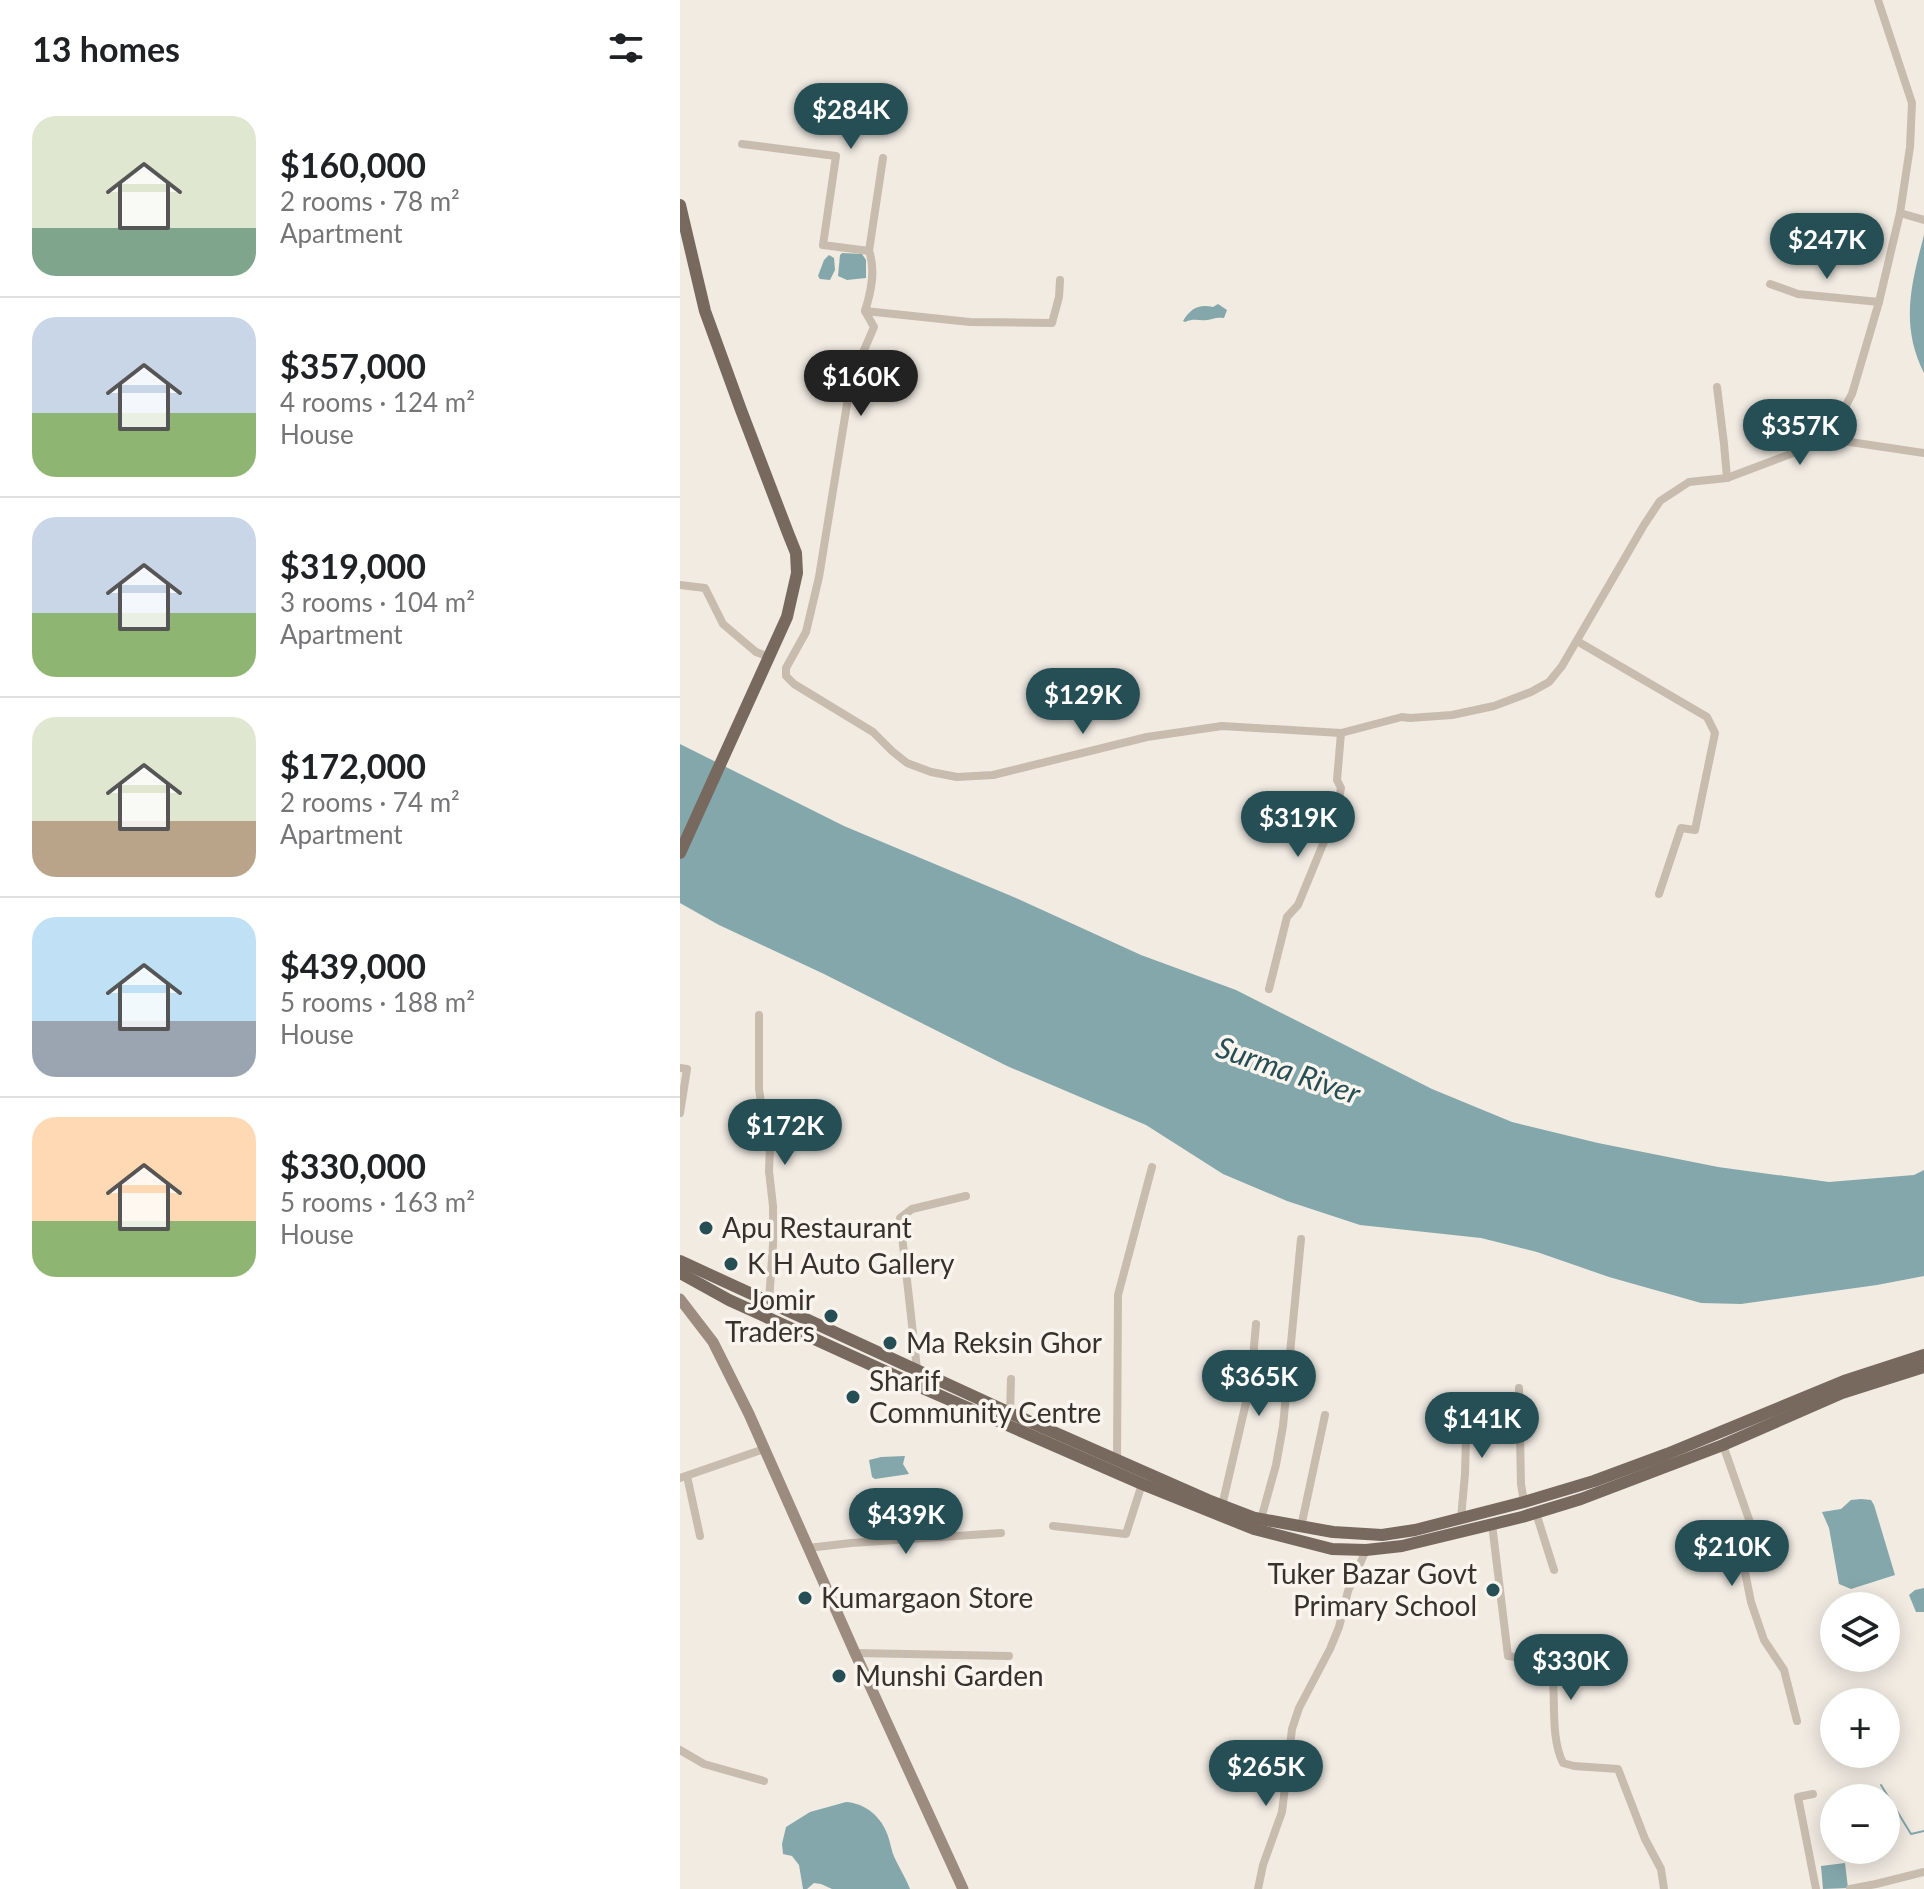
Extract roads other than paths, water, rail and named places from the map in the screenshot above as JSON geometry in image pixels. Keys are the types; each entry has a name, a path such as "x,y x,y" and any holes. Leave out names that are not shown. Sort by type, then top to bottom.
{"main road":[{"path":"680,205 705,311 796,553 797,573 787,617 680,853"},
{"path":"680,1261 1010,1413 1222,1506 1261,1519 1333,1532 1382,1535 1415,1530 1524,1502 1594,1481 1844,1381 1924,1355"},
{"path":"680,1273 766,1317 1142,1484 1254,1529 1332,1549 1366,1550 1402,1546 1536,1513 1723,1445 1842,1393 1924,1367"},
{"path":"729,1300 735,1285"},
{"path":"680,1299 713,1342 749,1414 963,1889"},
{"path":"852,1356 858,1342"}],"street":[{"path":"1830,439 1852,394 1879,302 1900,213 1910,147 1912,103 1878,0"},
{"path":"742,144 836,156 823,245 869,251"},
{"path":"883,158 869,251 872,260 871,294 865,311 874,327 848,398 819,577 806,632 786,668 786,676 873,732 907,763 931,772 957,777 993,775 1147,737 1222,726 1341,733 1402,717 1452,715 1494,706 1549,682 1562,666 1660,501 1689,482 1727,478 1830,439 1924,453"},
{"path":"1900,213 1923,220"},
{"path":"865,311 970,322 1052,323 1060,280"},
{"path":"1770,284 1798,294 1879,302"},
{"path":"1717,387 1727,478"},
{"path":"680,585 705,588 723,624 756,652 769,657"},
{"path":"1577,641 1707,717 1715,733 1695,830 1681,828 1659,894"},
{"path":"1269,989 1287,917 1298,905 1337,810 1341,788 1337,780 1341,733"},
{"path":"759,1015 759,1089 770,1147 773,1206 773,1245 766,1317"},
{"path":"680,1068 687,1069 680,1113"},
{"path":"1117,1460 1118,1295 1152,1167"},
{"path":"917,1369 900,1218 912,1209 966,1196"},
{"path":"1261,1519 1283,1426 1301,1239"},
{"path":"1222,1506 1251,1381 1256,1324"},
{"path":"1010,1413 1011,1379"},
{"path":"1519,1388 1524,1502"},
{"path":"1461,1518 1467,1400"},
{"path":"1301,1527 1325,1415"},
{"path":"1723,1445 1752,1528 1738,1537 1751,1602 1764,1640 1784,1670 1797,1721"},
{"path":"700,1536 684,1477 764,1449"},
{"path":"1053,1526 1126,1534 1142,1484"},
{"path":"1536,1513 1554,1570"},
{"path":"1492,1524 1508,1656 1551,1662 1555,1731 1560,1758 1563,1763 1574,1766 1618,1769 1645,1839 1661,1869 1664,1889"},
{"path":"808,1548 1001,1533"},
{"path":"1258,1889 1282,1812 1292,1729 1299,1708 1330,1649 1348,1591 1366,1550"},
{"path":"855,1653 1009,1656"},
{"path":"680,1750 704,1764 764,1781"},
{"path":"1813,1794 1798,1797 1816,1889"},
{"path":"1850,1889 1924,1872"}],"water":[{"path":"1924,235 1924,373 1912,338 1910,305"},
{"path":"842,253 862,254 866,260 866,278 847,280 838,276"},
{"path":"829,255 834,258 835,270 830,280 820,279 818,276 824,260"},
{"path":"1218,304 1227,310 1224,318 1183,321 1196,308"},
{"name":"Surma River","path":"680,744 844,826 1016,898 1141,955 1236,990 1432,1089 1512,1122 1718,1167 1829,1182 1914,1175 1924,1170 1924,1276 1741,1304 1701,1303 1609,1277 1537,1252 1481,1238 1360,1225 1287,1201 1223,1174 1146,1125 1007,1066 680,903"},
{"path":"905,1456 903,1464 909,1474 872,1477 869,1460"},
{"path":"1851,1500 1871,1500 1874,1505 1895,1575 1851,1589 1839,1584 1829,1528 1822,1512 1841,1509"},
{"path":"1924,1588 1924,1612 1916,1612 1909,1595"},
{"path":"846,1802 866,1808 882,1823 910,1889 832,1889 814,1883 803,1889 799,1865 792,1856 783,1854 786,1827 810,1812"},
{"path":"1845,1864 1848,1888 1823,1889 1821,1866"}],"waterway":[{"path":"1900,1816 1911,1834 1924,1831"}],"place":[{"name":"Apu Restaurant","path":"706,1228"},
{"name":"K H Auto Gallery","path":"731,1264"},
{"name":"Jomir Traders","path":"831,1316"},
{"name":"Ma Reksin Ghor","path":"890,1343"},
{"name":"Sharif Community Centre","path":"853,1397"},
{"name":"Tuker Bazar Govt Primary School","path":"1493,1590"},
{"name":"Kumargaon Store","path":"805,1598"},
{"name":"Munshi Garden","path":"839,1676"}]}
